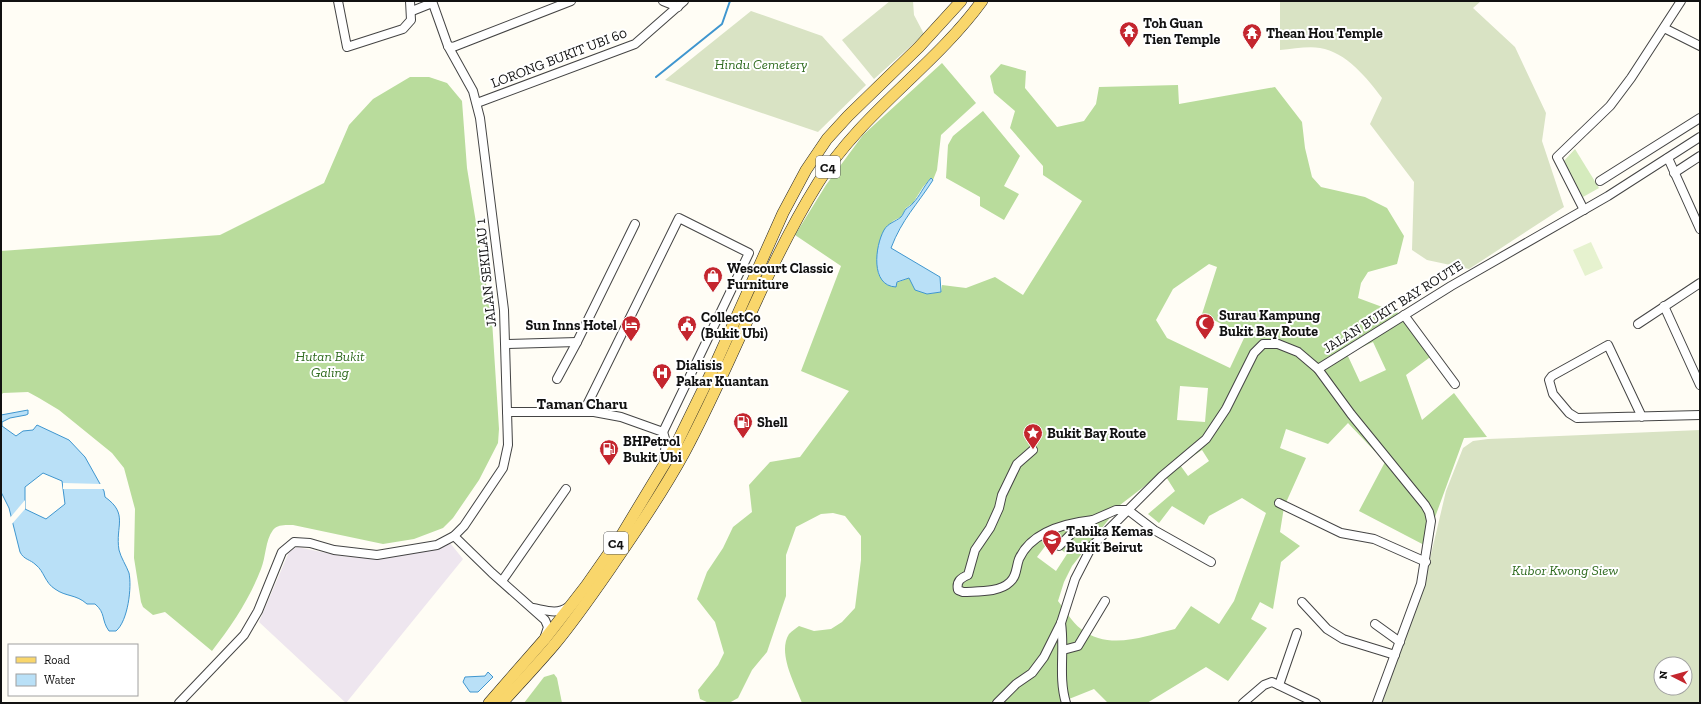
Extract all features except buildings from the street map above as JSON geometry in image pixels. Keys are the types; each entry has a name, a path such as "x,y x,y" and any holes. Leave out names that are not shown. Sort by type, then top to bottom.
{"main road":[{"name":"C4","path":"489,703 544,640 574,602 621,536 661,469 683,431 783,213 806,170 827,139 848,116 919,47 961,1"},
{"name":"C4","path":"502,703 554,644 581,610 662,490 684,453 717,386 794,222 839,151 968,20 982,1"}],"street":[{"path":"338,1 347,47 403,29 411,20 412,11 410,1"},
{"path":"448,46 453,47 571,1"},
{"path":"663,1 681,4"},
{"path":"1584,210 1557,157 1610,106 1632,78 1681,1"},
{"path":"412,11 432,2"},
{"name":"JALAN SEKILAU 1","path":"432,2 448,46 470,84 477,103 498,255 506,344 508,445 503,468 464,526 454,536"},
{"name":"LORONG BUKIT UBI 60","path":"477,103 635,44 681,4"},
{"path":"1664,28 1700,46"},
{"path":"1600,181 1700,118"},
{"name":"JALAN BUKIT BAY ROUTE","path":"997,703 1038,666 1061,623 1075,579 1092,546 1162,476 1200,446 1209,436 1226,409 1254,353 1263,344 1270,343 1288,347 1298,352 1318,369 1404,315 1523,244 1584,210 1700,137"},
{"path":"1674,173 1700,156"},
{"path":"1668,158 1700,228"},
{"path":"584,411 679,218 750,253 662,432"},
{"path":"557,379 577,342 634,224"},
{"path":"1638,324 1700,283"},
{"path":"1664,306 1700,385"},
{"path":"1404,315 1455,384"},
{"path":"506,344 577,342"},
{"path":"1642,417 1608,345 1552,376 1550,380 1553,394 1569,413 1578,418 1642,417 1700,415"},
{"path":"1318,369 1351,414 1429,512 1431,521 1426,562 1421,584 1377,703"},
{"path":"508,412 584,411 622,417 662,432 666,442 666,451 661,469"},
{"path":"1033,450 1017,464 1002,495 999,508 990,528 976,550 968,575 961,578 957,585 958,590 963,592 986,590 997,589 1004,586 1011,582 1016,574 1020,559 1030,545 1048,531 1072,522 1092,520"},
{"path":"502,581 566,489"},
{"path":"1279,503 1341,533 1374,539 1426,562"},
{"path":"1059,546 1072,533 1092,520 1116,510 1128,510 1154,530 1211,562"},
{"path":"179,703 244,635 258,611 282,552 294,542 310,543 334,550 377,555 437,545 454,536 532,607 547,623 544,640"},
{"path":"1063,650 1078,646 1105,601"},
{"path":"532,607 559,612 574,602"},
{"path":"1302,602 1327,629 1343,639 1394,655"},
{"path":"1061,623 1063,650 1062,683 1066,703"},
{"path":"1375,624 1400,642"},
{"path":"1278,685 1297,633"},
{"path":"1243,703 1264,685 1269,683 1274,683 1316,703"}],"shaded area":[{"path":"450,543 463,559 346,703 259,622 289,552 297,547 341,556 378,559 438,549"}],"green space":[{"path":"890,1 913,1 914,15 924,34 874,79 842,40"},
{"path":"1280,1 1481,1 1473,8 1515,47 1546,113 1542,141 1564,207 1469,269 1427,260 1412,250 1414,182 1370,124 1382,98 1363,74 1347,60 1330,50 1305,47 1280,50"},
{"name":"Hindu Cemetery","path":"751,11 822,36 866,85 818,132 665,80"},
{"path":"942,63 976,103 941,135 937,170 933,180 931,178 923,187 913,203 906,208 901,217 893,221 880,239 878,274 896,283 909,278 927,294 941,292 942,285 966,288 995,277 1023,295 1082,201 1043,175 1043,166 1010,128 1015,111 994,93 990,76 1001,64 1026,71 1025,88 1057,127 1084,121 1096,104 1099,87 1178,85 1179,104 1275,87 1302,122 1305,148 1312,177 1321,187 1365,197 1387,208 1404,236 1397,264 1368,272 1361,283 1358,298 1404,315 1433,355 1406,375 1422,420 1454,393 1487,437 1464,438 1434,520 1428,547 1359,511 1385,462 1348,423 1328,444 1286,429 1280,448 1306,458 1284,507 1280,532 1300,546 1281,562 1273,609 1260,602 1251,619 1267,628 1228,681 1206,667 1147,703 1108,703 1094,689 1059,703 802,703 786,659 785,650 789,634 799,626 814,631 831,629 842,622 855,608 861,560 861,536 845,516 833,513 821,514 796,527 786,555 786,596 767,652 752,670 738,698 729,703 709,703 700,699 698,690 718,665 724,653 715,622 697,599 707,572 723,548 733,527 752,512 749,485 770,462 800,457 849,391 801,371 841,266 795,235 826,185 863,135","holes":["1209,264 1217,267 1202,314 1245,336 1230,368 1167,338 1156,320 1173,289","1373,342 1386,370 1360,382 1347,354","1180,386 1208,388 1205,422 1177,420","1202,450 1209,461 1188,476 1180,465","1163,472 1175,491 1148,514 1159,523 1172,506 1204,525 1209,516 1242,498 1266,513 1234,601 1219,624 1191,606 1175,629 1127,640 1115,641 1092,636 1078,626 1058,601 1064,582 1072,566 1120,505","1049,541 1067,554 1056,571 1037,557"]},
{"name":"Hutan Bukit Galing","path":"410,77 429,77 447,83 462,101 467,168 492,320 499,429 498,443 479,480 453,518 443,528 414,539 383,544 293,525 282,525 275,528 268,539 263,564 251,591 233,622 212,651 165,612 153,615 143,607 134,558 135,509 124,468 112,453 59,410 28,392 3,393 1,395 1,251 220,235 324,183 349,125 373,99"},
{"path":"983,111 1020,156 1004,186 1019,194 1004,220 980,206 980,197 946,178 948,145 953,136"},
{"path":"1575,149 1599,188 1583,197 1563,162"},
{"path":"1591,242 1603,268 1585,276 1573,250"},
{"name":"Kubor Kwong Siew","path":"1700,430 1700,703 1382,703 1424,584 1446,491 1463,448 1473,441 1488,439"},
{"path":"554,674 557,678 562,703 524,703 544,677"}],"water":[{"path":"931,178 933,180 905,220 891,248 940,277 941,292 927,294 915,290 909,278 897,282 896,287 888,285 882,280 878,273 877,255 878,246 884,230 901,217"},
{"path":"28,410 28,414 26,415 10,418 2,422 2,426 16,436 23,431 33,430 37,425 69,440 85,457 104,491 105,497 117,509 120,521 118,542 119,550 129,573 130,587 124,620 116,631 109,631 101,610 95,604 87,604 79,599 59,592 49,584 41,570 34,563 23,557 20,552 9,508 1,492 1,415","holes":["43,473 62,481 65,504 46,519 25,509 25,487"]},
{"path":"488,672 493,677 478,692 470,692 463,682 465,677 485,676"}],"pier":[{"path":"63,483 102,484 105,489 63,489"},
{"path":"25,500 25,509 11,525 9,519"}],"waterway":[{"path":"656,77 722,24 730,1"}],"place":[{"name":"Toh Guan Tien Temple","path":"1129,48"},
{"name":"Thean Hou Temple","path":"1252,50"},
{"name":"Wescourt Classic Furniture","path":"713,293"},
{"name":"Surau Kampung Bukit Bay Route","path":"1205,340"},
{"name":"Sun Inns Hotel","path":"631,342"},
{"name":"CollectCo (Bukit Ubi)","path":"687,342"},
{"name":"Dialisis Pakar Kuantan","path":"662,390"},
{"name":"Shell","path":"743,439"},
{"name":"Bukit Bay Route","path":"1033,450"},
{"name":"BHPetrol Bukit Ubi","path":"609,466"},
{"name":"Tabika Kemas Bukit Beirut","path":"1052,556"}],"district":[{"name":"Taman Charu","path":"582,404"}]}
